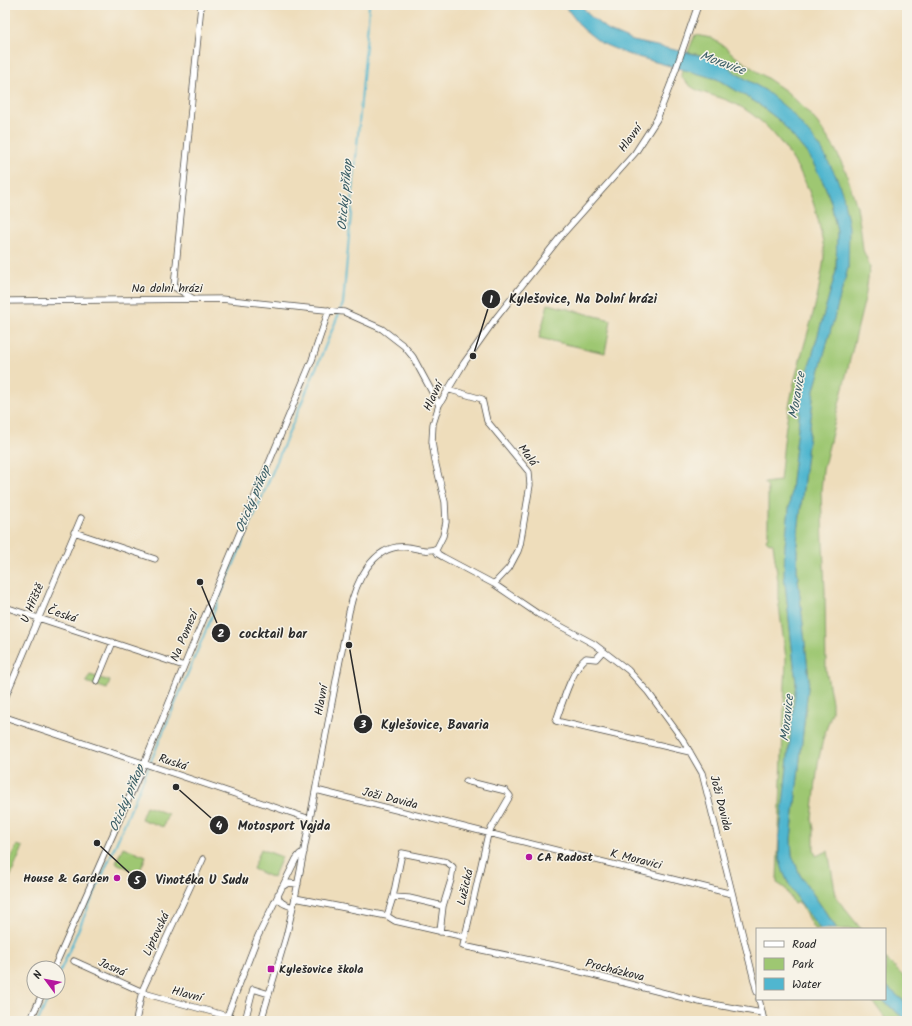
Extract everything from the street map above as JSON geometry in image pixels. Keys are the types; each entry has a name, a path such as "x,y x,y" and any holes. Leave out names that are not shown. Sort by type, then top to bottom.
{"street":[{"path":"194,299 174,287 201,5"},
{"name":"Hlavní","path":"261,1021 293,907 349,612 353,596 361,576 371,562 390,549 405,547 429,551 437,548 442,539 446,522 444,502 434,461 432,442 433,424 438,405 480,339 561,236 635,153 656,119 671,83 698,5"},
{"name":"Na dolni hrázi","path":"5,301 221,299 336,310 344,312 382,329 404,346 438,405"},
{"name":"Na Pomezí","path":"58,960 146,764 184,666 312,360 329,310"},
{"name":"Malá","path":"447,389 482,399 488,421 529,472 530,485 520,545 509,568 494,584"},
{"name":"U Hřiště","path":"5,698 81,518"},
{"path":"74,532 155,559"},
{"name":"Joži Davida","path":"435,549 443,558 494,584 538,614 594,644 628,670 648,692 683,740 702,773 756,988"},
{"name":"Česká","path":"5,607 184,666"},
{"path":"97,682 112,642"},
{"path":"603,651 596,659 586,658 580,664 571,680 556,721 690,752"},
{"name":"Ruská","path":"5,717 310,819"},
{"path":"466,781 506,791 510,796 488,834"},
{"name":"Joži Davida","path":"316,790 488,834"},
{"name":"K Moravici","path":"488,834 732,894"},
{"name":"Lužická","path":"463,946 488,834"},
{"name":"Hlavní","path":"227,1016 252,947 296,859 304,852"},
{"path":"387,916 394,897 402,853 447,862 453,868 443,906 440,932"},
{"name":"Liptovská","path":"136,1021 142,992 203,858"},
{"path":"282,886 288,883 298,884"},
{"path":"278,893 280,901 293,907"},
{"path":"394,897 409,898 443,906"},
{"path":"295,898 387,916 395,921 465,937"},
{"name":"Procházkova","path":"463,946 558,966 700,1002 762,1013"},
{"name":"Jasná","path":"74,962 142,992"},
{"name":"Hlavní","path":"142,992 244,1021 253,989 269,994"},
{"path":"30,1021 39,1000"},
{"path":"759,1000 764,1021"}],"green space":[{"path":"695,35 711,38 786,91 817,122 835,149 846,172 857,207 863,250 870,266 865,298 823,470 821,491 826,670 832,702 832,712 823,739 818,763 812,819 814,829 814,850 816,856 828,851 838,900 860,928 836,928 800,875 792,855 791,839 809,679 797,570 797,542 814,390 848,268 843,196 766,91 737,74 726,65 708,57 688,52"},
{"path":"682,69 717,79 757,103 780,121 810,157 825,186 831,202 837,232 836,271 802,392 785,545 784,574 796,683 779,842 780,861 788,883 819,928 813,928 799,902 794,904 785,888 777,883 786,659 773,544 766,540 768,536 768,492 767,486 764,483 780,481 789,407 794,382 818,291 824,260 824,248 815,208 806,184 794,161 778,139 768,128 744,109 724,99 704,93 692,87 681,76"},
{"path":"548,304 611,320 605,353 539,338"},
{"path":"90,675 110,681 107,689 86,682"},
{"path":"146,806 168,814 163,827 141,819"},
{"path":"17,845 23,847 5,889 5,871"},
{"path":"123,847 146,856 139,873 116,863"},
{"path":"261,849 282,857 273,878 253,869"},
{"path":"886,959 907,980 907,1004 886,986"},
{"path":"872,1000 882,1000 907,1021 887,1021"}],"water":[{"path":"564,5 581,5 591,17 609,31 633,41 708,57 726,65 737,74 766,91 790,111 821,148 837,178 843,196 849,227 848,268 814,390 797,542 797,570 809,679 791,839 792,855 800,875 836,928 819,928 802,905 791,888 783,871 780,861 779,847 796,683 784,574 785,545 802,392 836,271 837,232 831,202 825,186 810,157 780,121 757,103 717,79 627,54 601,43 582,28"},
{"path":"886,986 907,1004 907,1021 882,1000 886,1000"}],"waterway":[{"name":"Otický příkop","path":"65,960 119,837 343,304 369,5"},
{"name":"Otický příkop","path":"38,1021 47,1000"}],"place":[{"name":"Kylešovice, Na Dolní hrázi","path":"473,356"},
{"name":"cocktail bar","path":"200,582"},
{"name":"Kylešovice, Bavaria","path":"349,645"},
{"name":"Motosport Vajda","path":"176,787"},
{"name":"Vinotéka U Sudu","path":"97,843"},
{"name":"CA Radost","path":"529,857"},
{"name":"House & Garden","path":"117,878"},
{"name":"Kylešovice škola","path":"271,969"}],"water label":[{"name":"Moravice","path":"723,62"},
{"name":"Moravice","path":"796,395"},
{"name":"Moravice","path":"786,718"}]}
